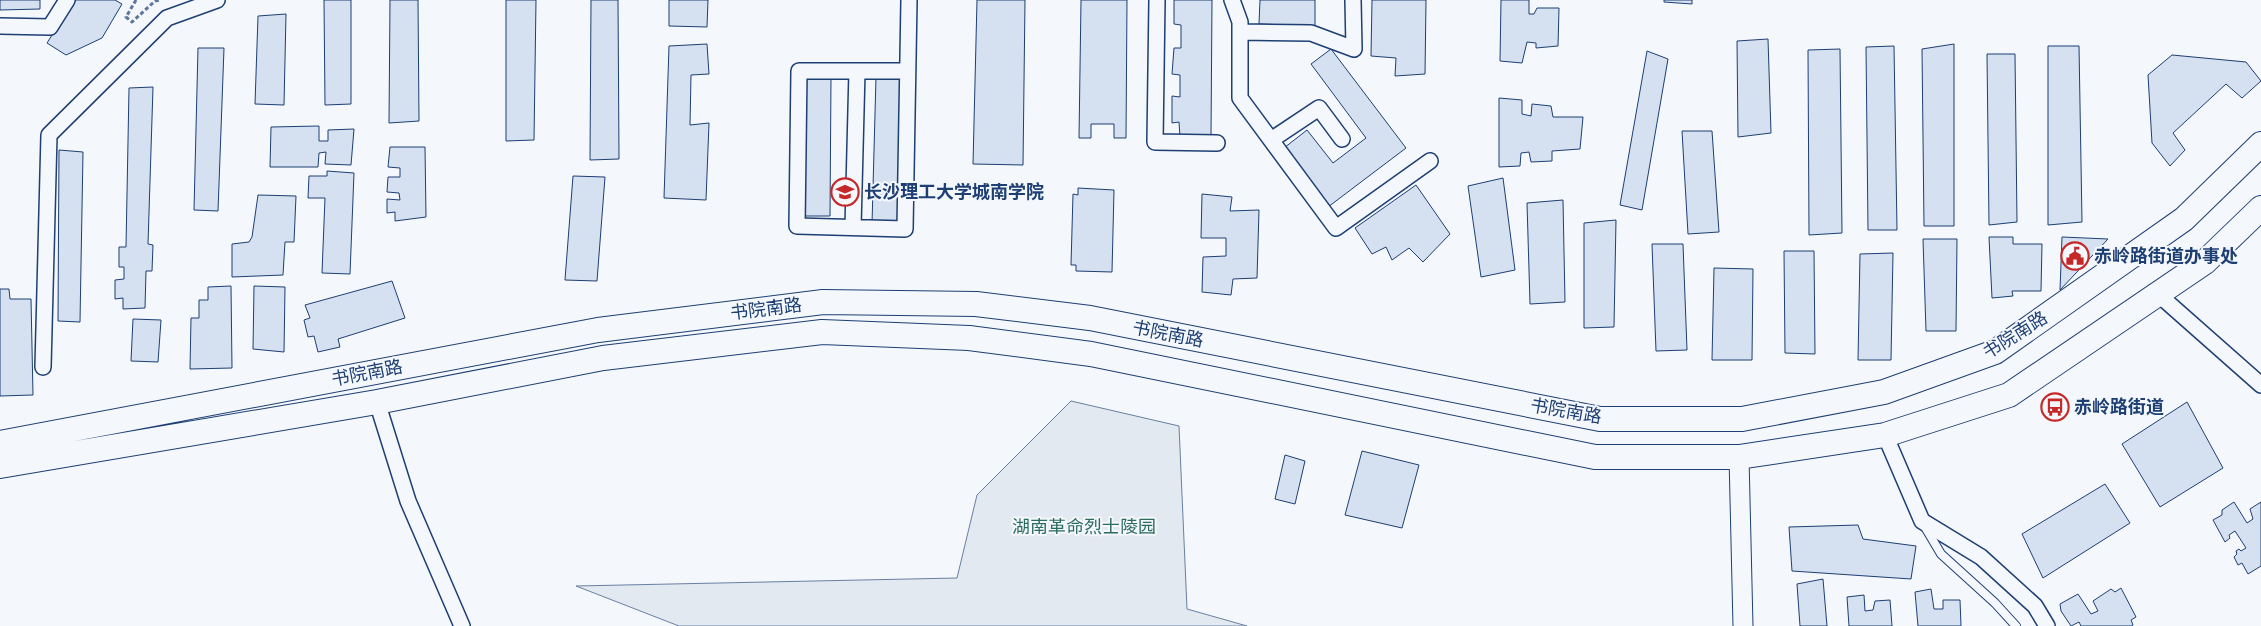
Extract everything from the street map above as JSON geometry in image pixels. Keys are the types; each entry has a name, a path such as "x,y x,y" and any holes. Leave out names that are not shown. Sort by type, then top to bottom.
{"main road":[{"name":"书院南路","path":"0,443 598,330 823,302 976,304 1080,317 1600,418 1742,419 1884,392 1995,352 2184,219 2261,144"},
{"name":"书院南路","path":"0,466 378,402 603,358 822,332 970,338 1091,354 1595,457 1739,457 1885,435 2009,395 2205,262 2261,208"}],"street":[{"path":"0,26 50,27 67,0"},
{"path":"43,367 49,134 168,18 217,0"},
{"path":"907,71 799,70 797,226 905,228 909,0"},
{"path":"1157,0 1155,142 1218,143"},
{"path":"1232,0 1240,22 1240,98 1336,228 1430,161"},
{"path":"1240,32 1311,32 1354,49 1353,0"},
{"path":"853,227 856,71"},
{"path":"1271,140 1319,108 1342,139"},
{"path":"2158,294 2261,385"},
{"path":"378,402 408,501 462,626"},
{"path":"1885,435 1922,521 1981,557 2035,606 2047,626"},
{"path":"1739,457 1743,626"}],"lane":[{"path":"1922,521 1942,554 1995,603 2016,626"}],"path":[{"path":"136,0 126,17 132,22 155,1 161,0"}],"green space":[{"name":"湖南革命烈士陵园","path":"1071,401 1179,426 1187,609 1247,626 679,626 576,586 957,578 977,495"}],"building":[{"path":"0,0 40,0 40,9 0,10"},
{"path":"74,0 115,0 122,4 102,38 66,55 47,43"},
{"path":"324,0 351,0 351,104 325,105"},
{"path":"390,0 418,0 419,121 389,123"},
{"path":"506,0 536,0 534,140 506,141"},
{"path":"591,0 618,0 619,159 590,160"},
{"path":"669,0 708,0 707,27 669,26"},
{"path":"977,0 1025,0 1023,165 973,164"},
{"path":"1081,0 1127,0 1126,138 1114,138 1114,124 1091,124 1091,138 1079,138"},
{"path":"1174,0 1212,0 1211,137 1180,137 1179,122 1172,123 1172,96 1180,97 1180,75 1172,74 1174,48 1181,48 1181,25 1174,24"},
{"path":"1260,0 1315,0 1315,26 1259,24"},
{"path":"1372,0 1426,0 1425,74 1395,76 1396,58 1371,56"},
{"path":"1501,0 1529,0 1529,14 1534,14 1537,8 1559,8 1558,46 1536,48 1536,43 1527,42 1522,63 1500,61"},
{"path":"1664,0 1692,0 1692,4 1664,2"},
{"path":"286,14 284,105 255,104 258,16"},
{"path":"1768,39 1771,133 1738,137 1737,41"},
{"path":"707,44 709,74 691,75 690,125 709,123 706,200 664,198 669,46"},
{"path":"1954,44 1954,226 1924,226 1922,49"},
{"path":"1894,46 1897,230 1868,230 1866,47"},
{"path":"2048,46 2079,46 2082,222 2048,225"},
{"path":"198,48 224,48 218,211 194,210"},
{"path":"1331,49 1406,148 1328,207 1284,148 1307,130 1333,163 1366,138 1311,64"},
{"path":"1840,49 1842,233 1809,235 1808,50"},
{"path":"1647,51 1668,59 1642,210 1620,205"},
{"path":"1987,54 2015,54 2017,222 1989,225"},
{"path":"2172,55 2246,62 2261,81 2242,98 2226,84 2173,133 2185,150 2170,166 2152,143 2148,75"},
{"path":"801,76 831,77 830,216 800,216"},
{"path":"903,76 901,223 872,224 876,77"},
{"path":"153,87 148,244 153,245 152,271 146,271 145,308 123,309 123,298 115,299 115,280 124,279 124,267 119,267 119,247 126,247 129,88"},
{"path":"1499,98 1522,100 1522,114 1531,116 1532,104 1551,106 1553,117 1583,117 1580,149 1552,151 1552,161 1531,162 1529,152 1521,153 1520,166 1499,167"},
{"path":"319,126 319,141 328,141 328,130 354,129 351,165 325,164 326,152 319,153 318,167 270,167 271,127"},
{"path":"1682,131 1712,131 1719,232 1688,234"},
{"path":"390,147 425,147 426,217 395,221 395,212 387,213 387,199 400,200 399,193 387,192 388,177 400,177 400,168 388,167"},
{"path":"59,150 83,152 80,322 58,321"},
{"path":"327,171 354,173 350,274 322,273 325,198 308,198 309,176 327,176"},
{"path":"573,176 605,177 597,281 565,280"},
{"path":"1503,178 1515,270 1481,277 1468,186"},
{"path":"1416,185 1450,234 1423,262 1409,248 1392,260 1386,247 1372,254 1355,228"},
{"path":"1078,188 1114,190 1112,272 1076,271 1076,265 1071,265 1073,194 1078,195"},
{"path":"1202,194 1232,197 1230,211 1259,210 1257,278 1233,279 1231,295 1202,292 1203,257 1226,256 1226,238 1201,238"},
{"path":"258,195 296,196 294,242 285,242 283,275 232,277 232,244 249,242 252,237"},
{"path":"1563,200 1565,302 1530,304 1527,203"},
{"path":"1616,220 1614,327 1584,328 1584,223"},
{"path":"1989,237 2013,237 2013,244 2042,244 2041,291 2012,291 2013,296 1992,298"},
{"path":"2062,237 2108,239 2060,290"},
{"path":"1923,239 1957,239 1956,331 1926,331"},
{"path":"1652,244 1683,244 1687,350 1656,351"},
{"path":"1784,251 1814,251 1815,354 1785,353"},
{"path":"1893,253 1891,360 1858,360 1860,254"},
{"path":"1714,268 1753,269 1752,360 1712,360"},
{"path":"392,281 405,318 338,339 340,347 318,352 314,336 308,337 304,320 310,318 305,305"},
{"path":"231,286 232,368 190,369 191,318 199,318 199,300 208,300 208,287"},
{"path":"254,286 285,287 284,352 253,349"},
{"path":"0,289 9,289 10,299 31,299 33,395 0,396"},
{"path":"133,319 161,320 158,362 131,361"},
{"path":"2187,402 2223,468 2160,507 2122,444"},
{"path":"1362,451 1419,465 1402,528 1345,515"},
{"path":"1285,455 1305,461 1295,504 1275,499"},
{"path":"2105,484 2130,523 2043,578 2022,534"},
{"path":"2234,502 2247,523 2253,519 2250,509 2261,502 2261,566 2248,574 2242,563 2238,565 2234,557 2237,554 2236,551 2246,548 2235,531 2229,535 2230,538 2225,542 2213,520 2222,515 2222,510"},
{"path":"1858,525 1863,539 1916,546 1911,579 1792,571 1789,527"},
{"path":"1823,579 1827,626 1800,626 1797,584"},
{"path":"2121,588 2136,617 2131,620 2133,625 2131,626 2081,626 2079,622 2071,626 2061,611 2060,604 2078,594 2091,614 2098,611 2093,601 2111,589 2115,592"},
{"path":"1931,589 1934,609 1943,609 1943,600 1960,600 1961,626 1918,626 1915,592"},
{"path":"1864,595 1865,611 1873,610 1875,601 1890,600 1892,626 1849,626 1847,597"}],"place":[{"name":"长沙理工大学城南学院","path":"845,192"},
{"name":"赤岭路街道办事处","path":"2075,256"},
{"name":"赤岭路街道","path":"2055,407"}]}
